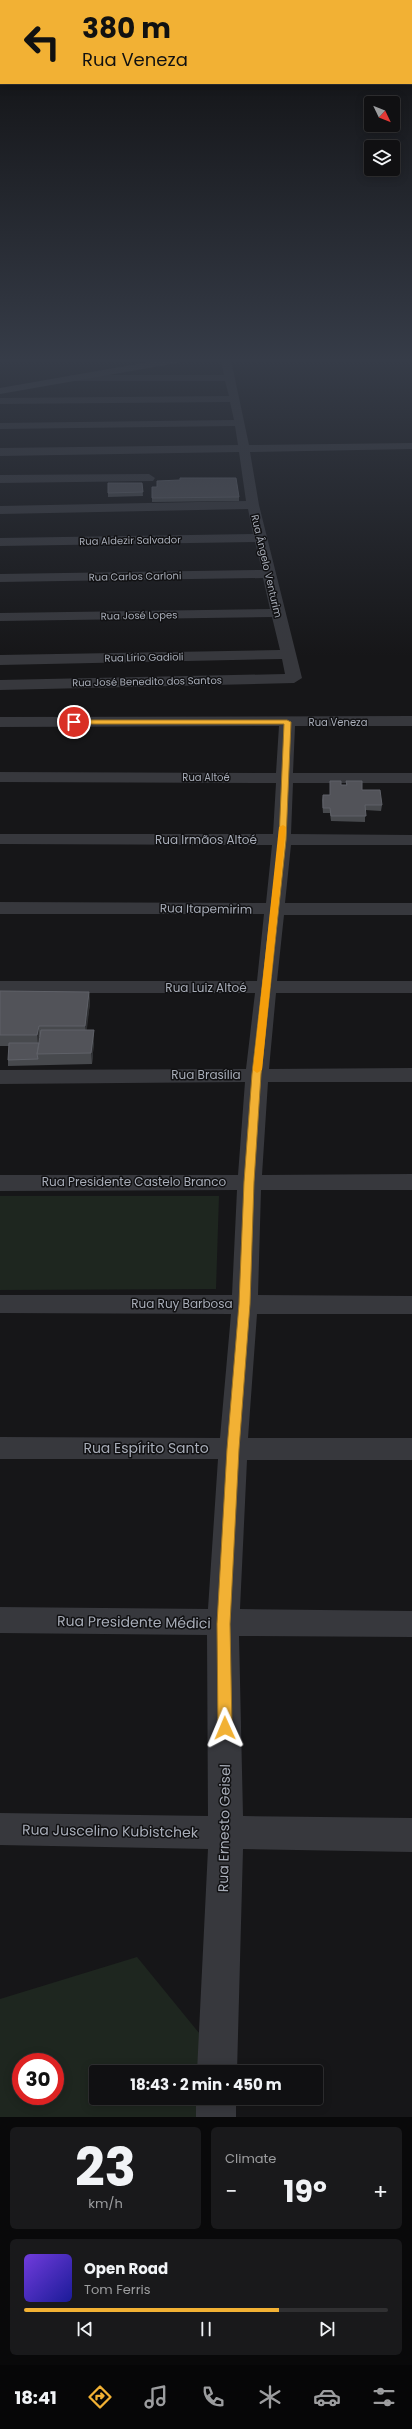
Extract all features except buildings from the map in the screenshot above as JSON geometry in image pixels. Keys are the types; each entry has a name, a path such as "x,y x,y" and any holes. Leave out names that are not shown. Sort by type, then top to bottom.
{"street":[{"name":"Rua Ângelo Venturim","path":"246,459 253,505 294,678"},
{"path":"0,479 149,478"},
{"path":"0,510 253,505"},
{"name":"Rua Aldezir Salvador","path":"0,542 261,538"},
{"name":"Rua Carlos Carloni","path":"0,578 269,574"},
{"name":"Rua José Lopes","path":"0,617 278,613"},
{"name":"Rua Lírio Gadioli","path":"0,660 289,654"},
{"name":"Rua José Benedito dos Santos","path":"0,685 294,678"},
{"name":"Rua Veneza","path":"0,722 412,721"},
{"name":"Rua Ernesto Geisel","path":"217,2065 226,1833 223,1624 233,1449 245,1304 249,1182 257,1074 282,840 287,722"},
{"name":"Rua Altoé","path":"0,777 412,778"},
{"name":"Rua Irmãos Altoé","path":"0,839 412,840"},
{"name":"Rua Itapemirim","path":"0,908 412,909"},
{"name":"Rua Luiz Altoé","path":"0,987 412,987"},
{"name":"Rua Brasília","path":"0,1077 257,1074 412,1075"},
{"name":"Rua Presidente Castelo Branco","path":"0,1183 412,1182"},
{"name":"Rua Ruy Barbosa","path":"0,1304 412,1305"},
{"name":"Rua Espírito Santo","path":"0,1448 412,1450"},
{"name":"Rua Presidente Médici","path":"0,1620 223,1624 412,1624"},
{"name":"Rua Juscelino Kubistchek","path":"0,1829 412,1835"},
{"path":"216,2105 216,2117"}],"shaded area":[{"path":"0,1196 219,1196 216,1289 0,1290"},
{"path":"137,1957 217,2055 215,2065 89,2065 89,2105 210,2105 208,2117 0,2117 0,1999"}],"slow traffic":[{"path":"257,1070 267,988 283,827"}],"route":[{"path":"74,722 287,722 282,840 257,1074 249,1182 245,1304 233,1449 223,1624 225,1728"}]}
